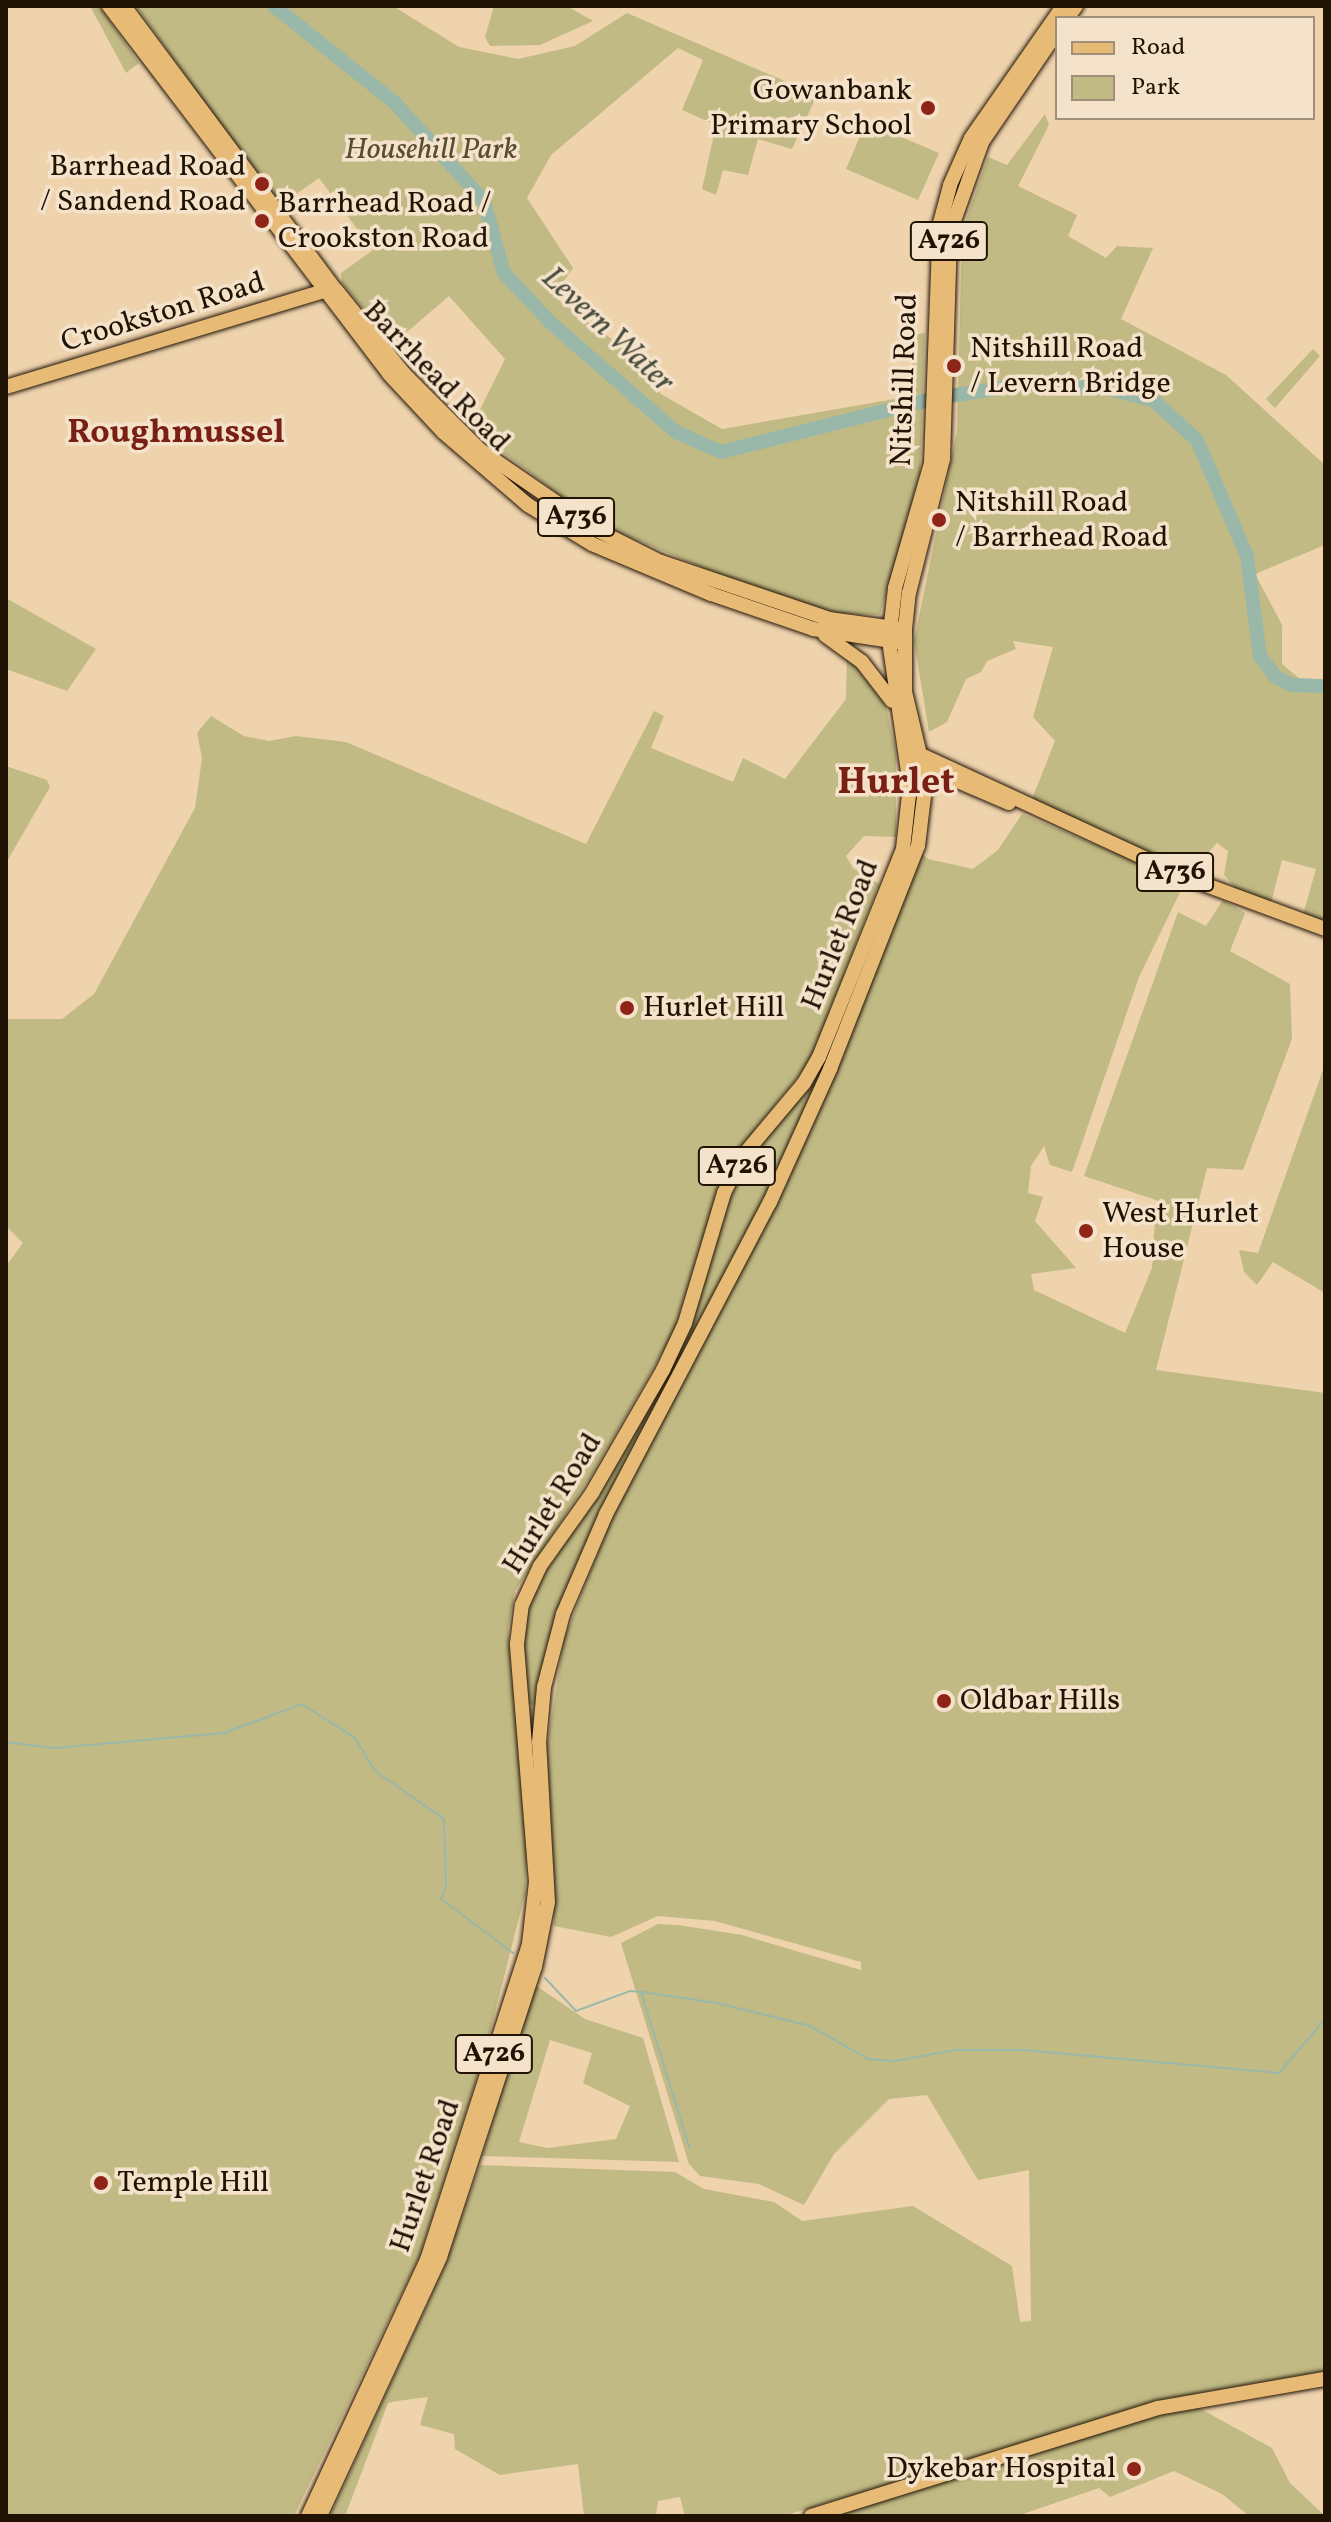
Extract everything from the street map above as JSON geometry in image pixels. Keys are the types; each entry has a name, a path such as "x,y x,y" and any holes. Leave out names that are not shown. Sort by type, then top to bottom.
{"main road":[{"name":"Barrhead Road","path":"109,6 401,379 480,450 539,494 661,562 813,629 830,626"},
{"name":"Barrhead Road","path":"124,6 329,290"},
{"name":"Nitshill Road","path":"939,438 934,276 950,185 988,111 1055,17"},
{"name":"Nitshill Road","path":"897,635 900,567 939,438 945,276 957,203 982,142 1055,35"},
{"name":"Crookston Road","path":"6,387 329,290"},
{"name":"Barrhead Road","path":"749,600 830,626 897,635"},
{"name":"A736","path":"813,629 862,662 903,712"},
{"name":"Hurlet Road","path":"320,2516 440,2257 535,1967 548,1902 539,1742 544,1687 563,1614 606,1514 743,1260 830,1069 918,846 925,813 903,712 897,635"},
{"name":"Hurlet Road","path":"308,2516 427,2260 529,1944 536,1882 517,1644 522,1605 540,1566 592,1493 663,1370 685,1323 724,1193 741,1158 804,1083 819,1057 903,849 914,758"},
{"name":"A736","path":"914,758 1203,885 1325,929"},
{"path":"811,2516 1158,2408 1325,2379"}],"green space":[{"path":"90,6 99,6 139,63 126,73"},
{"name":"Househill Park","path":"136,6 393,6 459,47 518,59 575,46 627,13 817,95 792,149 758,139 748,175 723,170 716,195 702,189 716,125 682,110 703,60 678,48 551,155 527,198 573,268 553,296 639,359 661,394 722,429 912,396 913,335 925,333 920,473 880,615 832,613 727,578 597,523 471,428 505,359 449,296 393,344 342,283 341,273 373,250 319,178 279,206"},
{"path":"494,6 567,6 593,21 540,45 490,46 485,37"},
{"path":"1045,114 1049,125 1018,186 1077,215 1068,236 1106,258 1117,246 1153,248 1121,319 1226,375 1325,465 1325,545 1255,574 1282,625 1282,664 1306,684 1325,680 1325,921 1303,915 1316,869 1282,860 1271,903 1235,888 1224,875 1228,851 1217,843 1191,871 1032,799 1055,741 1033,717 1053,647 1013,641 1016,649 987,661 981,672 966,679 947,722 929,732 914,641 957,431 962,232 988,157 1007,165"},
{"path":"866,122 939,153 918,200 846,169"},
{"path":"1313,349 1320,356 1275,408 1266,399"},
{"path":"6,598 96,649 67,691 6,669"},
{"path":"847,655 886,706 896,754 896,837 864,836 846,856 853,868 879,884 809,1063 726,1165 673,1334 592,1474 515,1591 508,1628 527,1844 525,1894 485,2052 420,2255 294,2516 6,2516 6,1266 23,1243 6,1226 6,1019 62,1019 94,994 195,808 202,758 197,733 211,716 244,736 269,741 296,736 346,742 586,844 654,711 664,716 651,748 733,782 743,758 785,779 846,699"},
{"path":"6,766 47,780 50,787 6,863"},
{"path":"1022,814 1185,882 1139,977 1072,1172 1050,1165 1044,1146 1031,1166 1028,1193 1043,1197 1035,1221 1076,1268 1031,1274 1034,1290 1125,1333 1152,1268 1156,1200 1084,1176 1178,912 1206,926 1223,900 1245,913 1230,951 1290,984 1292,1039 1243,1170 1207,1168 1156,1370 1325,1393 1325,2371 1183,2396 783,2516 685,2516 680,2497 658,2501 656,2516 584,2516 578,2464 500,2475 455,2449 454,2434 420,2425 428,2397 397,2401 388,2403 345,2516 330,2516 443,2270 480,2165 675,2172 704,2189 774,2202 802,2221 913,2206 1012,2266 1020,2322 1031,2321 1029,2170 978,2180 927,2095 889,2099 834,2154 804,2205 759,2184 700,2176 689,2164 621,1943 658,1924 678,1925 742,1935 861,1970 861,1962 715,1921 658,1916 611,1937 554,1926 547,1746 564,1639 610,1522 760,1233 921,853 928,859 973,869 998,850"},
{"path":"1325,1064 1325,1293 1273,1262 1257,1285 1244,1272 1239,1250 1258,1253"},
{"path":"813,1084 817,1085 756,1217 575,1567 547,1645 536,1706 528,1704 522,1636 534,1591 689,1333 725,1202 745,1158"},
{"path":"535,1985 585,2019 643,2038 679,2162 482,2156","holes":["550,2040 592,2053 583,2083 630,2106 616,2139 547,2148 519,2142"]},
{"name":"Dykebar Hospital","path":"1197,2407 1272,2448 1290,2483 1325,2516 1249,2516 1222,2494 1174,2471 1110,2497 1099,2488 1017,2516 833,2516 1151,2415"}],"waterway":[{"name":"Levern Water","path":"274,6 394,102 484,201 504,273 551,323 676,432 721,452 928,400"},
{"name":"Levern Water","path":"949,396 1036,383 1109,389 1153,400 1197,440 1247,556 1260,656 1276,677 1292,685 1325,686"},
{"path":"6,1742 55,1748 224,1733 302,1704 355,1738 375,1771 444,1819 446,1885 441,1899 513,1953"},
{"path":"545,1978 576,2011 630,1991 641,1992 690,2149"},
{"path":"641,1992 717,2003 810,2026 868,2059 895,2061 956,2050 1022,2050 1279,2073 1325,2019"}],"place":[{"name":"Gowanbank Primary School","path":"928,108"},
{"name":"Barrhead Road / Sandend Road","path":"262,184"},
{"name":"Barrhead Road / Crookston Road","path":"262,221"},
{"name":"Nitshill Road / Levern Bridge","path":"954,366"},
{"name":"Nitshill Road / Barrhead Road","path":"939,520"},
{"name":"Hurlet Hill","path":"627,1008"},
{"name":"West Hurlet House","path":"1086,1231"},
{"name":"Oldbar Hills","path":"944,1701"},
{"name":"Temple Hill","path":"101,2183"},
{"name":"Dykebar Hospital","path":"1134,2469"}],"district":[{"name":"Roughmussel","path":"176,434"},
{"name":"Hurlet","path":"896,784"}]}
